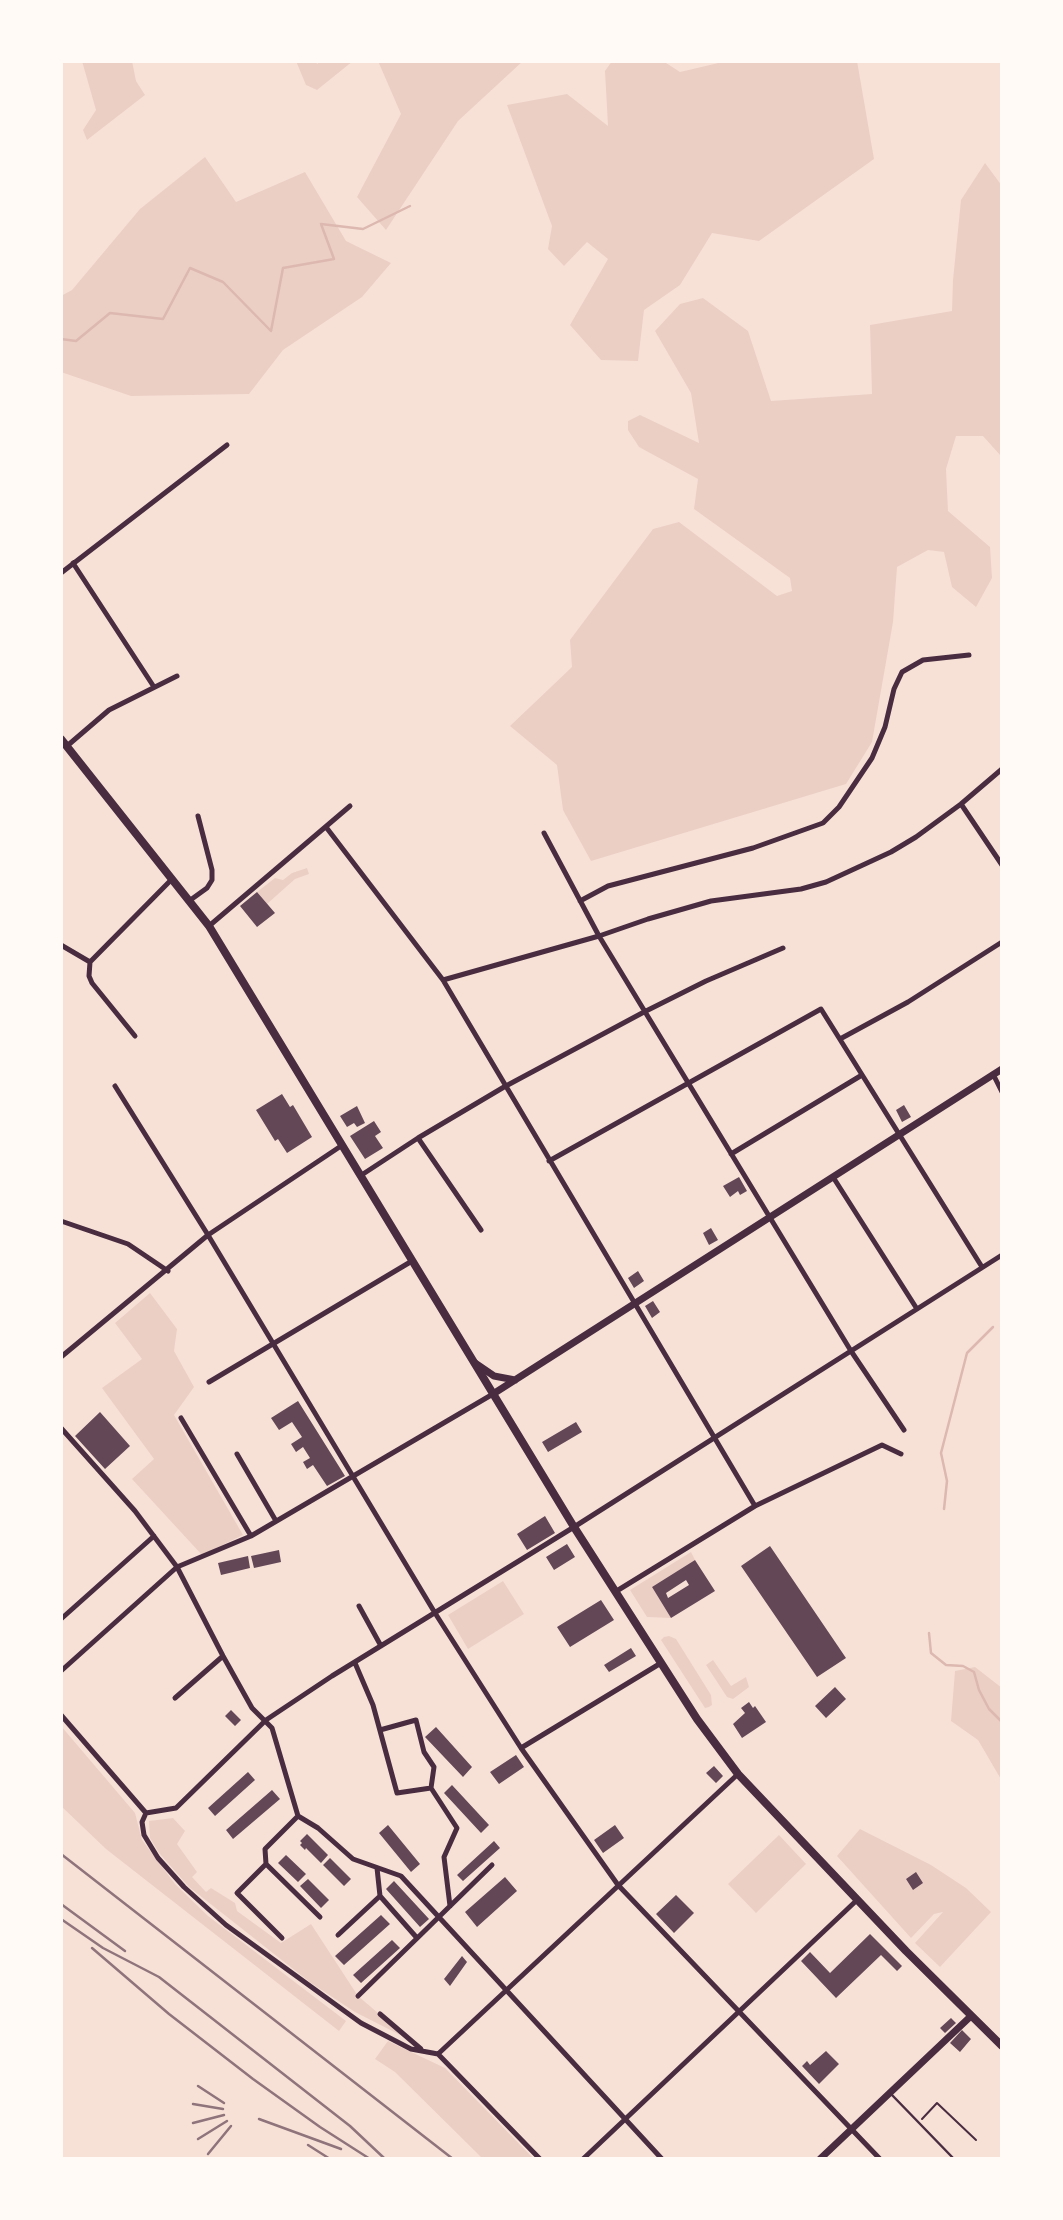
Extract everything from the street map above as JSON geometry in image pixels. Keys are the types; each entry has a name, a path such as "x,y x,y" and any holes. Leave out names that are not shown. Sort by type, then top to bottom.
{"main road":[{"path":"61,738 209,926 574,1527 697,1719 738,1774 857,1900 1002,2046"}],"street":[{"path":"61,573 227,445"},
{"path":"73,563 154,687"},
{"path":"580,901 608,887 753,848 823,823 839,807 872,758 902,672 923,660 969,655"},
{"path":"67,746 109,710 177,676"},
{"path":"443,980 711,901 801,889 826,881 891,852 916,837 1002,769"},
{"path":"961,804 1002,865"},
{"path":"209,926 350,806"},
{"path":"189,901 207,888 212,880 212,870 198,816"},
{"path":"326,827 443,980 755,1506"},
{"path":"544,833 599,936 851,1351 904,1430"},
{"path":"135,1036 92,983 89,975 90,962 172,879"},
{"path":"840,1039 908,1002 1002,942"},
{"path":"61,945 90,962"},
{"path":"360,1176 505,1087 706,981 783,948"},
{"path":"549,1161 821,1009 982,1267"},
{"path":"61,1671 177,1567 251,1536 493,1394 1002,1069"},
{"path":"731,1154 862,1074"},
{"path":"993,1074 1002,1092"},
{"path":"115,1086 208,1235 435,1613 521,1748 618,1885 880,2159"},
{"path":"418,1138 481,1230"},
{"path":"61,1357 208,1235 341,1146"},
{"path":"833,1177 917,1309"},
{"path":"61,1221 128,1244 168,1270"},
{"path":"146,1813 176,1808 266,1720 1002,1255"},
{"path":"209,1381 412,1261"},
{"path":"473,1362 494,1376 516,1380"},
{"path":"181,1418 251,1536"},
{"path":"61,1429 135,1511 177,1567 252,1708 272,1728 298,1816 318,1828 353,1859 401,1876 662,2159"},
{"path":"615,1592 755,1506 881,1445 901,1454"},
{"path":"237,1454 276,1521"},
{"path":"61,1619 154,1536"},
{"path":"359,1606 382,1646"},
{"path":"175,1698 223,1657"},
{"path":"355,1662 373,1705 397,1793 431,1788"},
{"path":"521,1748 661,1663"},
{"path":"61,1715 146,1813"},
{"path":"380,1730 416,1720 424,1752 434,1767 431,1788 457,1828 444,1857 450,1906"},
{"path":"438,2053 738,1774"},
{"path":"146,1813 142,1822 144,1835 158,1858 184,1887 226,1924 361,2023 411,2049 438,2053 540,2159"},
{"path":"298,1816 265,1849 266,1864 320,1917"},
{"path":"266,1864 237,1893 282,1938"},
{"path":"358,1996 492,1865"},
{"path":"377,1868 380,1896 417,1938"},
{"path":"338,1935 380,1896"},
{"path":"583,2159 857,1900"},
{"path":"380,2014 424,2051"},
{"path":"820,2159 971,2016"}],"lane":[{"path":"890,2093 954,2159"}],"path":[{"path":"919,2122 937,2103 976,2140"}],"shaded area":[{"path":"82,61 132,61 136,81 145,95 87,140 83,130 96,110"},
{"path":"296,61 316,61 317,64 321,61 353,61 317,90 306,85"},
{"path":"378,61 523,61 458,121 386,230 357,197 401,114"},
{"path":"612,61 663,61 680,72 727,61 857,61 874,159 759,241 712,233 680,285 644,310 638,361 601,360 570,325 608,259 587,242 564,266 548,249 552,226 507,105 567,94 608,126 605,71"},
{"path":"205,157 236,202 305,172 346,241 391,263 362,297 283,350 249,394 131,396 61,372 61,296 72,290 140,209"},
{"path":"985,163 1002,186 1002,479 1000,455 983,436 956,436 946,469 948,511 990,547 992,578 976,607 952,587 944,552 928,550 897,567 893,622 872,742 846,784 591,861 563,810 557,765 510,726 572,667 570,640 653,529 679,522 777,596 792,591 790,578 694,509 698,479 639,447 628,430 628,421 640,415 699,443 691,393 655,331 680,304 703,298 748,331 771,401 872,394 870,325 952,311 961,200"},
{"path":"307,868 309,874 295,879 267,904 257,892 275,878 283,880 292,873"},
{"path":"150,1293 177,1329 174,1351 194,1387 174,1415 243,1535 202,1555 132,1479 154,1459 102,1388 142,1359 115,1323"},
{"path":"691,1552 695,1560 652,1587 671,1618 647,1617 630,1590"},
{"path":"503,1581 524,1614 468,1649 448,1615"},
{"path":"669,1636 676,1639 711,1695 712,1705 709,1707 705,1708 661,1640"},
{"path":"713,1660 731,1686 746,1677 749,1687 733,1699 727,1697 706,1665"},
{"path":"975,1667 1002,1688 1002,1781 978,1740 951,1721 955,1671"},
{"path":"61,1726 135,1813 142,1840 175,1884 208,1916 346,2021 339,2031 106,1849 61,1806"},
{"path":"173,1818 185,1831 177,1844 197,1872 192,1877 206,1892 211,1888 235,1903 237,1911 281,1943 311,1924 358,1996 410,2040 355,2012 311,1983 189,1887 159,1853 150,1838 149,1821"},
{"path":"860,1829 931,1865 966,1888 991,1912 940,1967 915,1943 943,1912 934,1914 911,1938 837,1856"},
{"path":"779,1835 806,1864 756,1913 728,1884"},
{"path":"388,2041 445,2068 534,2159 483,2159 395,2072 375,2059"}],"building":[{"path":"257,892 275,913 257,927 240,906"},
{"path":"282,1094 290,1107 293,1105 312,1137 287,1153 278,1139 275,1141 256,1110"},
{"path":"904,1105 911,1117 902,1122 896,1110"},
{"path":"357,1106 365,1123 357,1127 354,1123 347,1127 340,1116"},
{"path":"374,1121 381,1132 375,1136 383,1148 365,1159 350,1136"},
{"path":"739,1177 747,1191 740,1195 738,1191 730,1197 723,1186"},
{"path":"711,1228 718,1240 709,1245 703,1233"},
{"path":"638,1271 644,1281 634,1288 628,1278"},
{"path":"653,1301 660,1312 652,1318 645,1306"},
{"path":"298,1401 345,1476 327,1486 313,1465 307,1469 303,1462 310,1458 303,1447 296,1452 291,1444 302,1437 292,1422 279,1430 271,1418"},
{"path":"100,1412 130,1446 105,1469 75,1436"},
{"path":"576,1422 582,1432 548,1452 542,1442"},
{"path":"545,1516 555,1533 527,1550 517,1534"},
{"path":"567,1544 575,1557 554,1570 546,1557"},
{"path":"770,1546 846,1658 817,1677 741,1566"},
{"path":"279,1550 281,1562 254,1568 251,1556"},
{"path":"248,1556 250,1568 221,1575 218,1563"},
{"path":"695,1560 715,1591 671,1618 652,1587","holes":["686,1580 689,1585 668,1598 666,1593"]},
{"path":"601,1600 614,1620 570,1647 557,1627"},
{"path":"631,1648 636,1656 609,1672 604,1665"},
{"path":"835,1687 846,1699 826,1718 815,1706"},
{"path":"749,1702 766,1722 742,1738 733,1724 745,1713 741,1708"},
{"path":"231,1710 241,1720 235,1726 225,1716"},
{"path":"436,1727 472,1767 463,1777 425,1737"},
{"path":"516,1755 524,1767 499,1784 490,1772"},
{"path":"714,1766 723,1776 716,1783 706,1773"},
{"path":"248,1772 255,1780 215,1816 208,1808"},
{"path":"452,1785 489,1825 481,1833 444,1793"},
{"path":"272,1790 280,1799 233,1839 226,1830"},
{"path":"388,1825 420,1864 411,1872 379,1833"},
{"path":"615,1825 624,1838 603,1853 594,1840"},
{"path":"307,1834 328,1855 321,1863 300,1845 300,1841"},
{"path":"494,1841 500,1848 463,1881 457,1875"},
{"path":"286,1855 306,1874 298,1882 278,1863"},
{"path":"330,1858 351,1879 344,1886 323,1865"},
{"path":"916,1872 923,1883 913,1890 906,1879"},
{"path":"505,1877 517,1891 477,1927 465,1912"},
{"path":"308,1879 329,1900 321,1908 300,1886"},
{"path":"394,1881 429,1919 420,1927 386,1889"},
{"path":"676,1895 694,1913 674,1933 656,1914"},
{"path":"381,1915 390,1924 344,1965 335,1956"},
{"path":"870,1934 902,1966 897,1971 881,1955 836,1998 801,1961 810,1952 830,1973"},
{"path":"392,1940 400,1948 361,1983 353,1975"},
{"path":"462,1956 467,1962 450,1986 444,1979"},
{"path":"951,2018 956,2023 945,2033 940,2028"},
{"path":"962,2030 971,2039 960,2052 950,2043"},
{"path":"826,2051 839,2064 819,2084 802,2066 807,2061 810,2065"}],"waterway":[{"path":"61,339 76,341 110,313 163,319 190,268 223,282 271,331 283,268 334,259 321,224 363,229 410,206"},
{"path":"944,1509 947,1481 941,1453 967,1353 993,1327"},
{"path":"929,1633 931,1653 946,1665 963,1666 974,1672 979,1690 989,1709 1002,1722"}],"railway":[{"path":"61,1854 453,2159"},
{"path":"61,1904 125,1951"},
{"path":"61,1919 103,1948 159,1977 350,2126 384,2158"},
{"path":"92,1948 169,2014 253,2079 370,2159"},
{"path":"198,2086 224,2103"},
{"path":"193,2104 223,2109"},
{"path":"193,2123 224,2115"},
{"path":"259,2119 341,2149"},
{"path":"198,2139 227,2121"},
{"path":"208,2154 231,2126"},
{"path":"308,2145 330,2159"}]}
